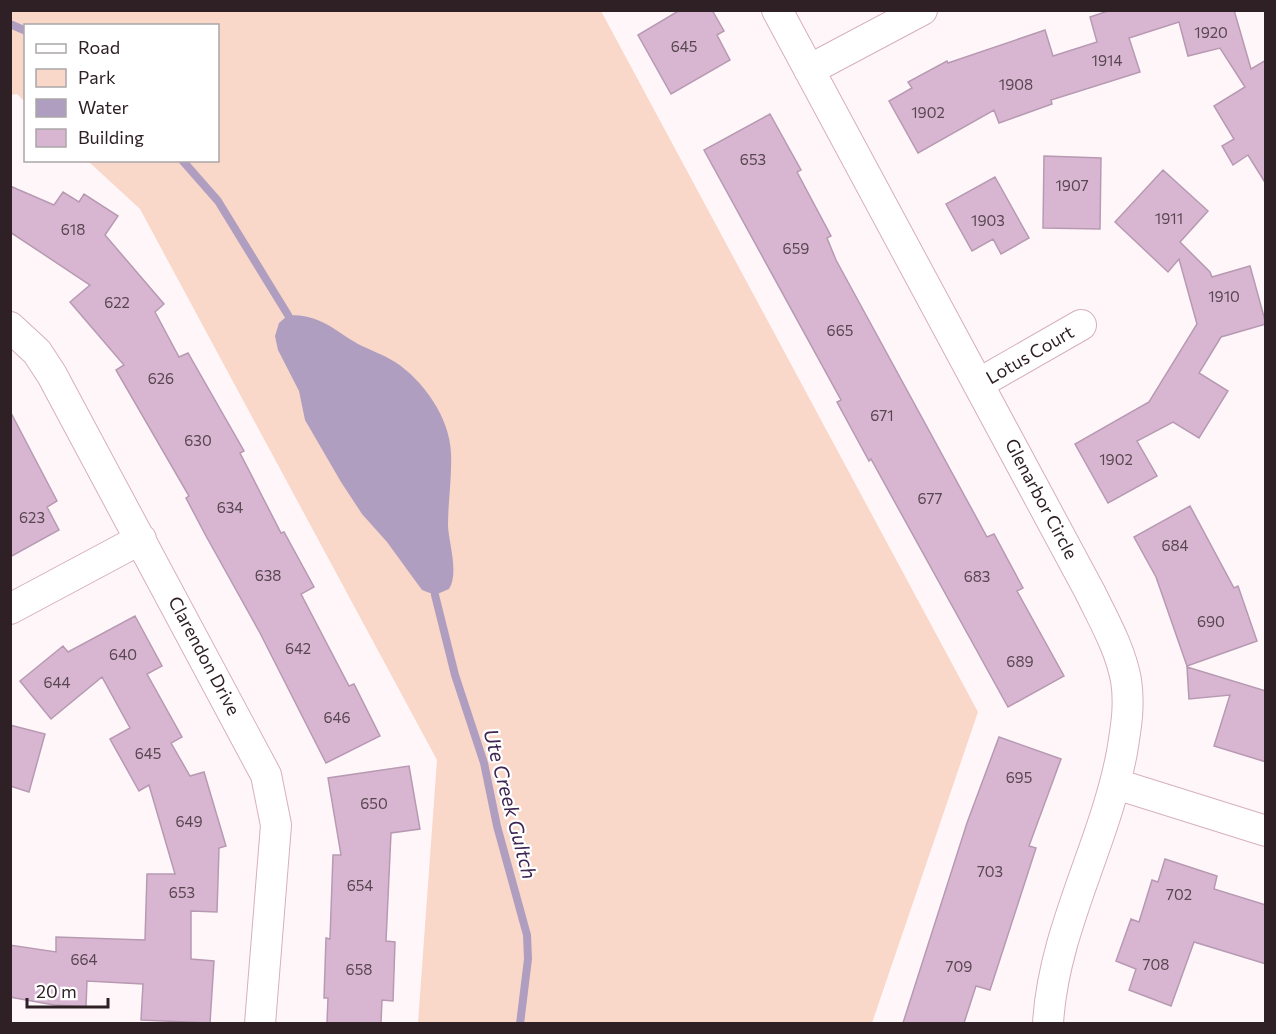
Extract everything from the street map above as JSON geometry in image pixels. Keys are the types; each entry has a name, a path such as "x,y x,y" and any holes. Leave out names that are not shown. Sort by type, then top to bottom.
{"street":[{"name":"Glenarbor Circle","path":"777,10 1119,650 1126,682 1128,715 1116,783 1056,968 1048,1023"},
{"path":"809,70 922,10"},
{"name":"Lotus Court","path":"978,384 1081,325"},
{"name":"Clarendon Drive","path":"10,327 38,352 52,375 262,765 270,787 276,825 260,1023"},
{"path":"10,609 141,538"},
{"path":"1116,783 1266,831"}],"green space":[{"path":"10,11 601,11 978,712 872,1023 418,1023 437,760 140,209 89,162 219,162 219,24 24,24 24,101 17,94 11,95"}],"water":[{"path":"288,315 318,320 358,344 391,359 425,389 433,401 446,427 451,453 448,526 453,575 449,589 435,595 422,590 387,542 362,514 341,482 305,420 299,391 278,350 275,336 279,323"}],"building":[{"path":"680,10 712,10 724,31 717,35 730,60 671,94 638,35"},
{"path":"1111,10 1234,10 1251,69 1266,60 1266,184 1248,155 1233,165 1222,146 1234,139 1214,106 1245,87 1220,48 1188,56 1179,22 1129,38 1140,72 1051,100 1052,104 999,123 994,110 918,153 889,101 912,88 908,82 947,61 948,63 1045,30 1053,56 1097,42 1090,17"},
{"path":"770,114 801,170 797,172 831,236 827,238 836,260 987,537 994,534 1023,588 1017,591 1064,676 1008,707 871,459 869,461 837,402 841,400 704,150"},
{"path":"1044,156 1101,158 1100,229 1043,228"},
{"path":"1163,170 1208,211 1180,242 1210,272 1212,277 1250,266 1266,324 1221,337 1199,373 1228,391 1199,438 1173,422 1137,441 1157,476 1108,503 1075,444 1149,402 1197,324 1179,259 1168,272 1115,222"},
{"path":"995,177 1029,238 1001,254 993,239 972,251 946,204"},
{"path":"10,186 54,205 63,192 79,202 84,194 118,216 105,235 164,304 155,312 179,357 188,353 244,451 240,453 281,533 284,532 314,587 301,594 349,686 354,684 380,736 326,763 260,633 186,498 189,496 116,370 124,365 70,302 90,285 10,232"},
{"path":"10,411 57,501 47,507 59,530 10,557"},
{"path":"1190,506 1234,588 1238,586 1257,641 1187,666 1156,577 1134,537"},
{"path":"135,616 162,666 147,674 182,737 171,743 190,776 204,772 226,846 219,848 217,912 191,911 191,959 214,961 210,1023 141,1020 143,984 87,981 86,1007 54,1005 10,997 10,945 56,952 56,937 145,940 147,874 175,874 149,785 139,791 110,739 130,728 102,677 51,719 20,681 63,646 68,652"},
{"path":"1187,667 1266,691 1266,762 1214,746 1230,695 1189,699"},
{"path":"10,725 45,734 29,792 10,786"},
{"path":"999,737 1061,759 1029,846 1036,848 990,990 976,986 964,1023 903,1023 967,823"},
{"path":"409,766 420,829 391,833 386,941 395,942 393,1001 382,1000 381,1023 327,1023 328,998 324,998 326,938 330,939 333,855 341,855 328,778"},
{"path":"1165,859 1217,876 1214,889 1266,905 1266,964 1194,942 1171,1006 1129,990 1136,969 1116,961 1131,919 1139,922 1152,880 1158,882"}],"waterway":[{"name":"Ute Creek Gultch","path":"10,24 24,30"},
{"name":"Ute Creek Gultch","path":"184,162 218,201 288,315"},
{"name":"Ute Creek Gultch","path":"435,595 455,675 484,763 497,826 527,935 528,959 520,1024"}]}
